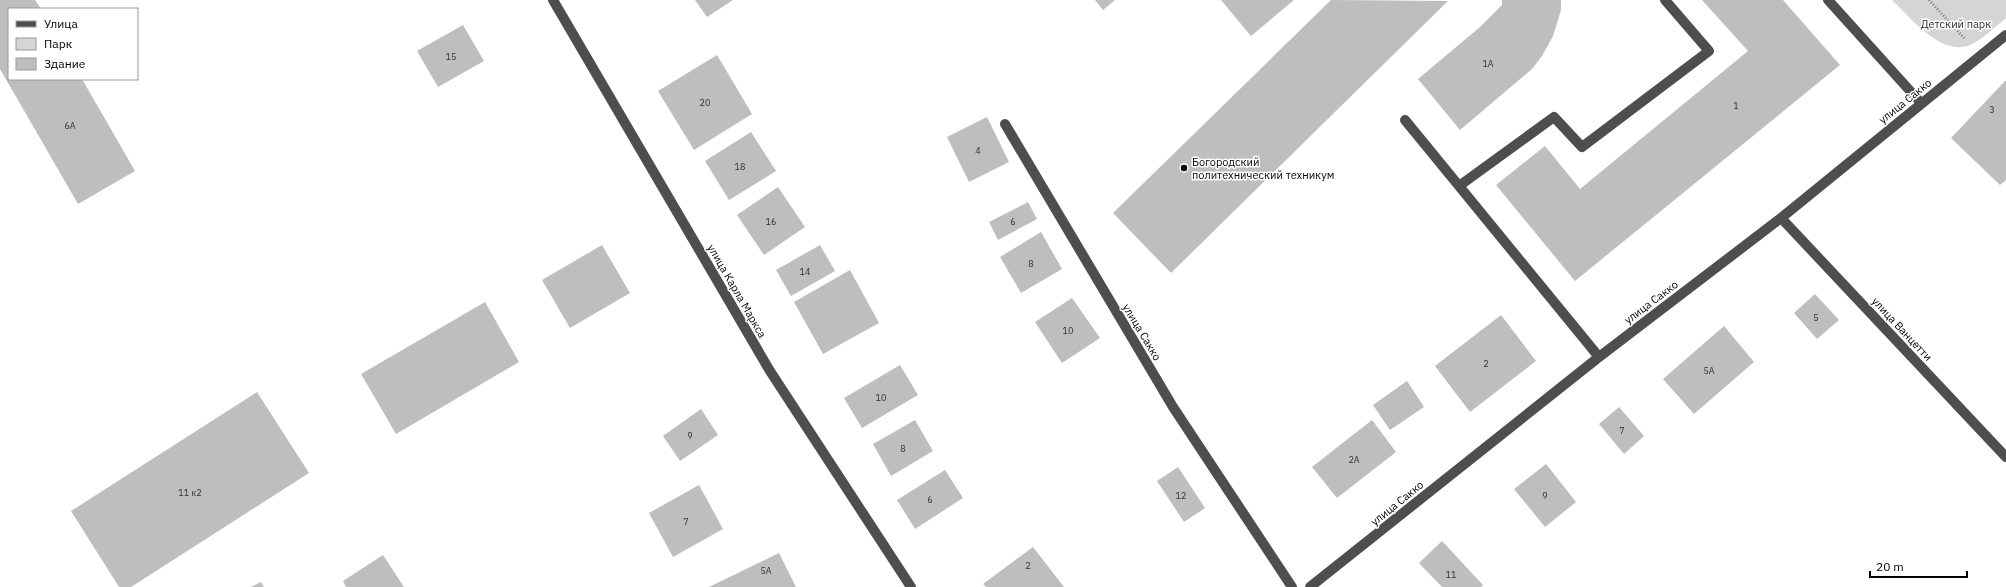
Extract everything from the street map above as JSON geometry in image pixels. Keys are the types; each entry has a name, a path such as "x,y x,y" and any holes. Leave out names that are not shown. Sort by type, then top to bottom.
{"street":[{"name":"улица Карла Маркса","path":"553,0 770,371 911,587"},
{"path":"1459,186 1554,117 1582,147 1708,51 1665,0"},
{"path":"1828,0 1921,103"},
{"name":"улица Сакко","path":"1310,587 1599,357 1781,218 2006,35"},
{"path":"1405,120 1599,357"},
{"name":"улица Сакко","path":"1005,124 1173,407 1292,587"},
{"name":"улица Ванцетти","path":"1781,218 2006,457"}],"path":[{"path":"1929,0 1981,55"}],"green space":[{"name":"Детский парк","path":"1892,0 2006,0 2006,18 1985,36 1972,44 1961,47 1950,46 1928,34"}],"building":[{"path":"0,0 35,0 40,8 8,8 8,80 83,80 135,171 78,204 0,69"},
{"path":"695,0 733,0 707,17"},
{"path":"1095,0 1115,0 1103,10"},
{"path":"1221,0 1294,0 1251,36"},
{"path":"1331,0 1448,1 1171,273 1113,213"},
{"path":"1502,0 1561,0 1561,10 1553,36 1542,56 1532,69 1460,130 1418,79 1480,27 1502,5"},
{"path":"1702,0 1783,0 1840,65 1575,281 1496,185 1545,146 1580,189 1748,51"},
{"path":"463,25 484,61 438,87 417,51"},
{"path":"717,55 752,114 694,150 658,91"},
{"path":"2006,80 2006,180 2000,185 1951,138"},
{"path":"987,117 1009,162 969,182 947,137"},
{"path":"751,132 776,171 729,200 705,161"},
{"path":"778,187 805,227 764,255 737,215"},
{"path":"1028,202 1037,219 998,240 989,222"},
{"path":"1041,232 1062,269 1021,293 1000,257"},
{"path":"602,245 630,293 570,328 542,280"},
{"path":"820,245 835,271 791,296 776,270"},
{"path":"850,270 879,323 823,354 794,302"},
{"path":"1815,294 1839,320 1817,339 1794,313"},
{"path":"1072,298 1100,338 1062,363 1035,322"},
{"path":"485,302 519,362 396,434 361,374"},
{"path":"1501,315 1536,361 1470,412 1435,366"},
{"path":"1724,326 1754,362 1694,414 1663,379"},
{"path":"900,365 918,395 862,428 844,398"},
{"path":"1407,381 1424,407 1390,430 1373,405"},
{"path":"257,392 309,473 131,587 119,587 71,511"},
{"path":"1619,407 1644,436 1624,454 1599,424"},
{"path":"701,409 718,435 680,461 663,436"},
{"path":"915,420 933,451 891,476 873,444"},
{"path":"1372,420 1396,452 1337,498 1312,467"},
{"path":"1546,464 1576,502 1545,527 1514,489"},
{"path":"1178,467 1205,508 1184,522 1157,481"},
{"path":"945,470 963,498 915,529 897,500"},
{"path":"699,485 723,529 673,557 649,513"},
{"path":"1442,541 1483,585 1481,587 1442,587 1419,563"},
{"path":"1033,547 1064,587 986,587 983,584"},
{"path":"779,553 796,587 709,587"},
{"path":"383,555 404,587 346,587 343,581"},
{"path":"261,582 264,587 251,587"}],"place":[{"name":"Богородский политехнический техникум","path":"1184,168"}]}
